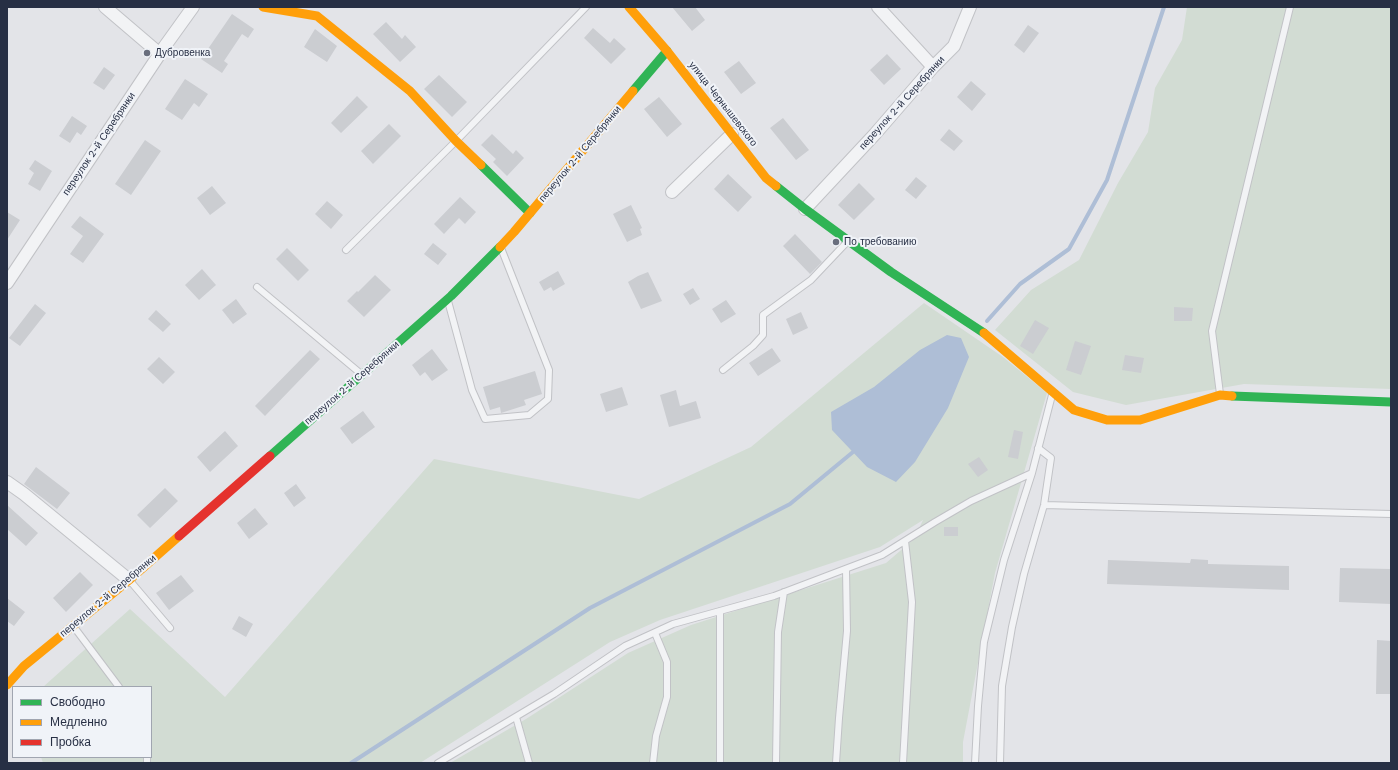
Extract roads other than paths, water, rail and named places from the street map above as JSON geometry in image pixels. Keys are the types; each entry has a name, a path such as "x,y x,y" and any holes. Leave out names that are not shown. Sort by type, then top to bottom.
{"street":[{"path":"106,7 160,54"},
{"name":"переулок 2-й Серебрянки","path":"7,283 193,7"},
{"path":"262,7 317,16 410,91 456,141 530,213"},
{"name":"улица Чернышевского","path":"628,7 667,52 766,178 805,209 891,272 987,335 1074,410 1106,420 1140,420 1220,395 1391,402"},
{"path":"878,7 933,67"},
{"name":"переулок 2-й Серебрянки","path":"805,209 875,134 933,67 954,46 970,7"},
{"name":"переулок 2-й Серебрянки","path":"7,685 24,666 129,580 448,299 530,213 667,52"},
{"path":"672,192 732,134"},
{"path":"7,482 24,494 129,580"}],"lane":[{"path":"346,250 456,141 586,7"},
{"path":"1220,395 1212,330 1290,7"},
{"path":"723,370 753,346 763,335 763,315 811,280 848,241"},
{"path":"448,299 472,390 485,419 529,415 548,399 549,370 500,246"},
{"path":"257,287 362,374"},
{"path":"975,763 978,706 984,642 1004,560 1032,473 1052,391"},
{"path":"1000,763 1002,686 1012,626 1024,574 1044,504 1051,458 1038,448"},
{"path":"438,763 554,694 626,646 673,624 784,592 882,556 971,501 1032,473"},
{"path":"1044,504 1391,514"},
{"path":"903,763 912,602 905,541"},
{"path":"836,763 847,631 846,569"},
{"path":"129,580 170,628"},
{"path":"776,763 778,632 784,592"},
{"path":"720,611 720,763"},
{"path":"73,626 117,686"},
{"path":"652,763 656,736 667,697 667,662 655,633"},
{"path":"516,717 529,763"}],"water":[{"path":"947,335 961,338 969,357 948,408 915,462 896,482 867,467 832,430 831,412 874,387 920,350"}],"waterway":[{"path":"987,321 1020,284 1069,249 1107,180 1164,7"},
{"path":"351,763 590,608 790,504 853,452"}],"place":[{"name":"Дубровенка","path":"147,53"},
{"name":"По требованию","path":"836,242"}]}
